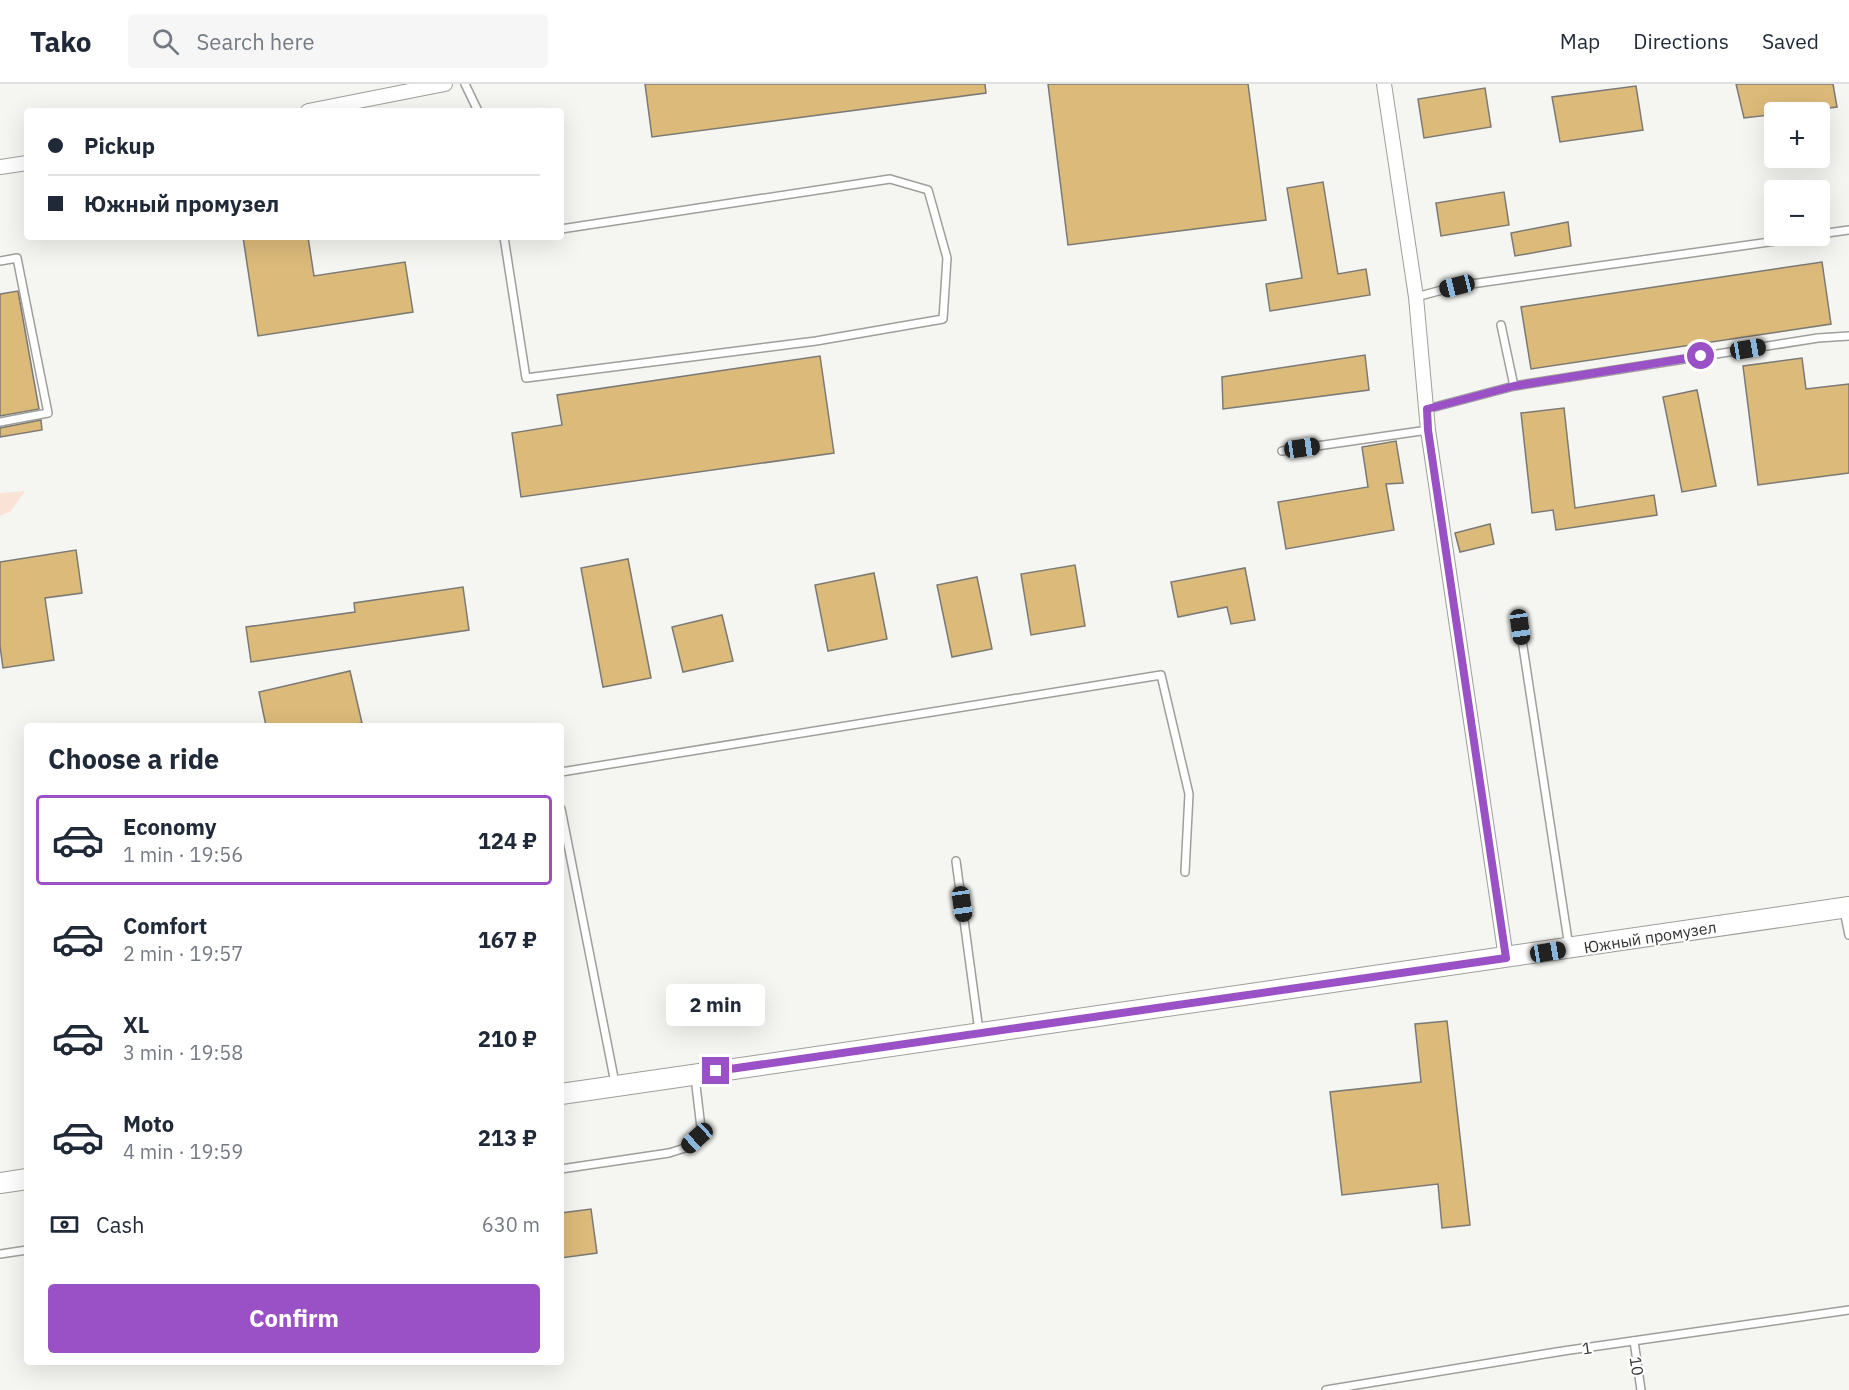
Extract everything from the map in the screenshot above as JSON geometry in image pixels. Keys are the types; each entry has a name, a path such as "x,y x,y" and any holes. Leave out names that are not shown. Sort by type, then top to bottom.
{"street":[{"path":"323,108 446,84"},
{"path":"1384,84 1416,297 1428,430 1506,958"},
{"path":"0,167 24,163"},
{"name":"Южный промузел","path":"564,1094 1846,908"},
{"path":"0,1183 24,1179"}],"lane":[{"path":"465,84 477,108"},
{"path":"504,240 526,378 816,341 943,319 947,258 928,190 890,178 564,229"},
{"path":"1830,233 1849,230"},
{"path":"1416,297 1457,286 1764,243"},
{"path":"0,261 17,258 48,413 0,422"},
{"path":"1501,324 1514,386"},
{"path":"1427,409 1514,386 1818,338 1849,336"},
{"path":"1282,451 1428,430"},
{"path":"1520,627 1569,949"},
{"path":"564,772 1161,675 1188,795 1185,872"},
{"path":"564,824 616,1085"},
{"path":"956,861 979,1033"},
{"path":"1846,908 1849,935"},
{"path":"564,1169 669,1153 688,1147 697,1138 701,1128 694,1074"},
{"path":"0,1254 24,1250"},
{"name":"1","path":"1326,1390 1634,1341 1849,1310"},
{"name":"10","path":"1634,1341 1641,1390"}],"shaded area":[{"path":"25,491 11,511 0,516 0,493"}],"building":[{"path":"645,84 985,84 986,93 652,137"},
{"path":"1048,84 1248,84 1266,220 1068,245"},
{"path":"1736,84 1833,84 1837,107 1830,108 1830,102 1764,102 1764,116 1744,118"},
{"path":"1636,86 1643,130 1560,142 1552,97"},
{"path":"1485,88 1491,127 1424,138 1418,99"},
{"path":"1323,182 1338,274 1366,269 1370,295 1270,311 1266,284 1302,278 1287,188"},
{"path":"1504,192 1509,225 1441,236 1436,203"},
{"path":"1568,222 1571,246 1515,256 1511,233"},
{"path":"243,240 308,240 314,276 405,262 413,312 258,336"},
{"path":"1822,262 1831,324 1531,369 1521,307"},
{"path":"18,291 39,409 0,416 0,294"},
{"path":"1365,355 1369,390 1223,409 1222,377"},
{"path":"820,356 834,453 521,497 512,433 562,425 557,395"},
{"path":"1802,358 1806,389 1849,384 1849,473 1758,485 1743,366"},
{"path":"1697,390 1716,486 1682,492 1663,397"},
{"path":"1564,408 1575,508 1654,495 1657,515 1556,530 1553,510 1532,513 1521,413"},
{"path":"41,420 42,430 0,437 0,428"},
{"path":"1396,441 1403,483 1386,484 1394,530 1286,549 1278,502 1368,487 1362,447"},
{"path":"1490,524 1494,544 1460,552 1455,533"},
{"path":"76,550 82,593 45,598 54,660 3,668 0,646 0,562"},
{"path":"628,559 651,678 603,687 581,568"},
{"path":"1075,565 1085,626 1031,635 1021,574"},
{"path":"1245,568 1255,620 1231,624 1227,607 1178,617 1171,582"},
{"path":"874,573 887,639 828,651 815,585"},
{"path":"977,577 992,649 952,657 937,585"},
{"path":"463,587 469,630 251,662 246,627 355,612 354,603"},
{"path":"722,615 733,661 683,672 672,627"},
{"path":"350,671 362,723 265,723 259,692"},
{"path":"1447,1021 1470,1225 1442,1228 1438,1184 1342,1195 1330,1092 1421,1082 1415,1024"},
{"path":"591,1209 597,1253 564,1258 564,1213"}],"route":[{"path":"716,1071 1506,958 1428,430 1427,409 1514,386 1701,356"}]}
